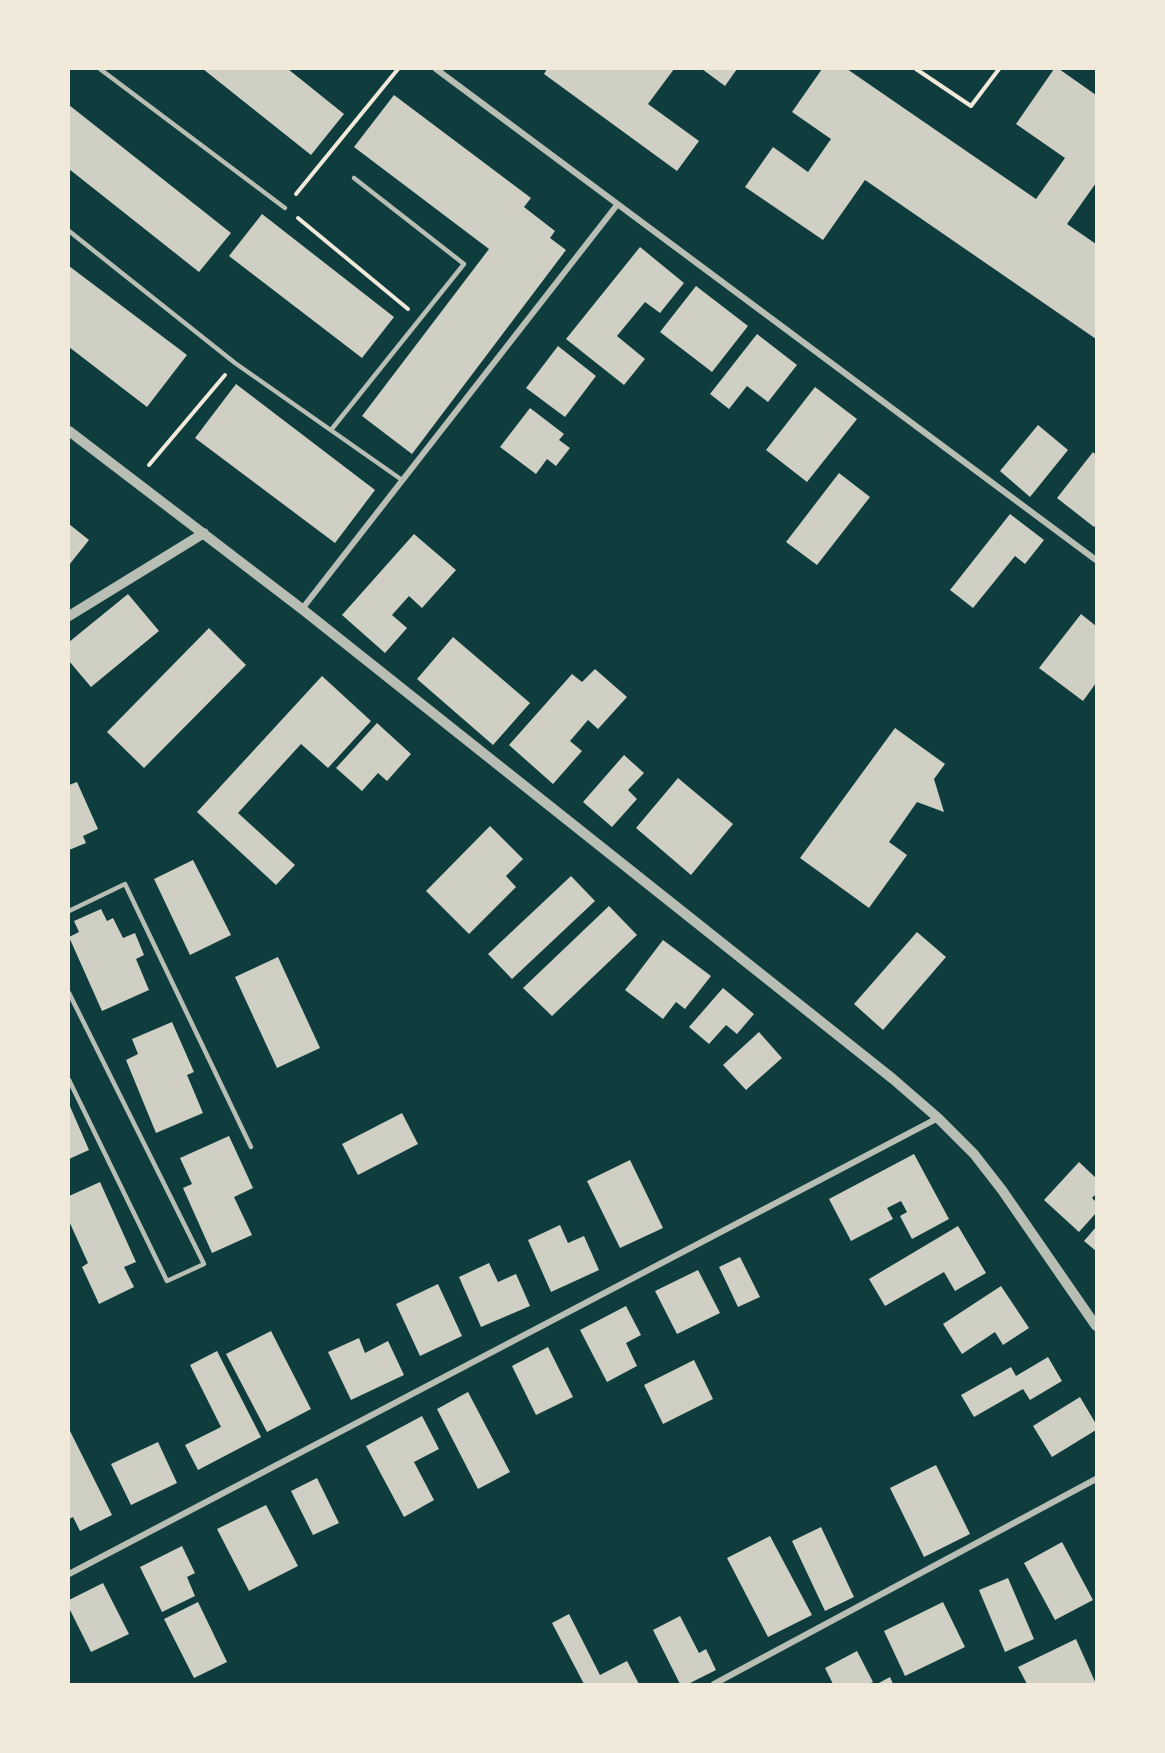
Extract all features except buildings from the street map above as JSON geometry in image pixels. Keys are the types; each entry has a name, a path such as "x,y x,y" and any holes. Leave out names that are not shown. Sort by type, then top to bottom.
{"street":[{"path":"436,69 1096,560"},
{"path":"302,609 617,205"},
{"path":"69,431 302,609 893,1078 974,1154 1002,1190 1096,1326"},
{"path":"69,616 204,533"},
{"path":"69,1574 938,1118"},
{"path":"714,1684 1096,1479"}],"lane":[{"path":"100,69 285,208"},
{"path":"331,430 464,264 354,178"},
{"path":"69,231 235,363 402,480"},
{"path":"69,911 125,884 251,1147"},
{"path":"69,993 204,1264 167,1281 69,1080"}],"path":[{"path":"398,69 285,208 420,319"},
{"path":"916,69 971,106 999,69"},
{"path":"135,481 235,363"}]}
